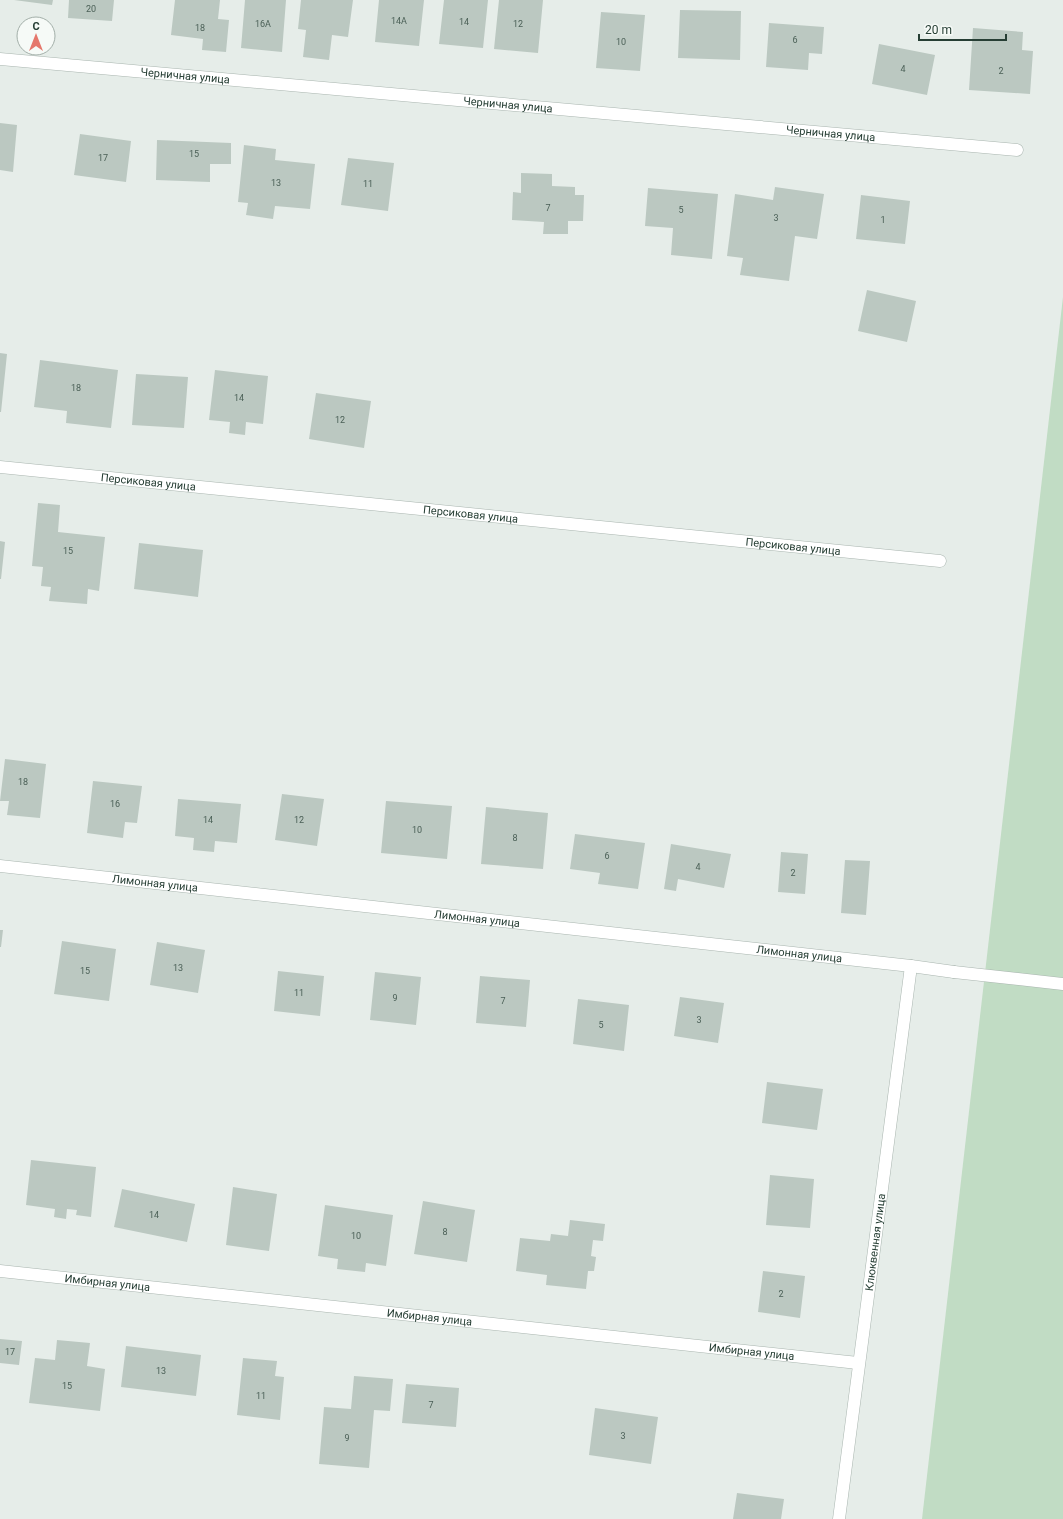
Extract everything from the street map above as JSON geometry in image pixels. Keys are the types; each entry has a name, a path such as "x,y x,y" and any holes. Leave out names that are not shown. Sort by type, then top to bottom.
{"street":[{"name":"Черничная улица","path":"0,59 1017,150"},
{"name":"Персиковая улица","path":"0,467 940,561"},
{"name":"Лимонная улица","path":"0,866 1063,984"},
{"name":"Клюквенная улица","path":"839,1519 911,966"},
{"name":"Имбирная улица","path":"0,1271 858,1364"}],"green space":[{"path":"1063,297 1063,1519 922,1519"}],"building":[{"path":"14,0 53,0 52,5"},
{"path":"69,0 114,0 112,21 68,18"},
{"path":"175,0 220,0 218,19 229,20 226,52 202,50 203,39 171,35"},
{"path":"245,0 286,0 282,52 241,48"},
{"path":"301,0 353,0 348,37 332,35 329,60 303,57 306,30 298,29"},
{"path":"379,0 424,0 419,46 375,42"},
{"path":"444,0 488,0 483,48 439,44"},
{"path":"499,0 543,0 538,53 494,49"},
{"path":"680,10 741,11 740,60 678,58"},
{"path":"601,12 645,15 640,71 596,68"},
{"path":"769,23 824,27 822,54 809,53 808,70 766,67"},
{"path":"973,28 1023,32 1022,50 1033,51 1030,94 969,90"},
{"path":"879,44 935,55 927,95 872,84"},
{"path":"0,123 17,125 13,172 0,170"},
{"path":"80,134 131,141 126,182 74,175"},
{"path":"157,140 231,143 231,164 210,164 210,182 156,180"},
{"path":"244,145 276,149 275,160 315,164 310,209 275,206 273,219 246,215 248,203 238,202"},
{"path":"348,158 394,163 388,211 341,205"},
{"path":"521,173 552,174 552,186 575,187 575,195 584,195 583,221 568,221 568,234 543,234 544,222 512,220 513,192 521,193"},
{"path":"775,187 824,194 817,239 795,236 789,281 740,275 743,258 727,256 735,194 773,200"},
{"path":"648,188 718,194 712,259 671,255 673,228 645,226"},
{"path":"861,195 910,201 905,244 856,239"},
{"path":"867,290 916,301 907,342 858,331"},
{"path":"0,353 7,354 1,412 0,412"},
{"path":"40,360 118,370 111,428 66,423 67,411 34,407"},
{"path":"215,370 268,376 263,424 246,422 245,435 229,433 230,422 209,420"},
{"path":"136,374 188,377 184,428 132,425"},
{"path":"316,393 371,401 364,448 309,439"},
{"path":"38,503 60,505 58,532 105,537 99,591 88,589 87,604 49,601 51,587 41,586 43,567 32,566"},
{"path":"0,541 5,542 1,579 0,579"},
{"path":"139,543 203,550 198,597 134,589"},
{"path":"5,759 46,764 40,818 7,815 9,801 0,801"},
{"path":"93,781 142,786 137,823 125,822 123,838 87,833"},
{"path":"282,794 324,799 317,846 275,840"},
{"path":"178,799 241,804 237,843 215,841 214,852 193,850 194,838 175,836"},
{"path":"386,801 452,806 447,859 381,853"},
{"path":"486,807 548,813 543,869 481,864"},
{"path":"575,834 645,843 638,889 598,884 600,873 570,869"},
{"path":"671,844 731,854 724,888 678,879 676,891 664,889"},
{"path":"781,852 808,854 805,894 778,892"},
{"path":"845,860 870,861 866,915 841,913"},
{"path":"0,930 3,930 1,947 0,947"},
{"path":"62,941 116,949 109,1001 54,994"},
{"path":"157,942 205,950 198,993 150,985"},
{"path":"278,971 324,976 320,1016 274,1011"},
{"path":"375,972 421,977 416,1025 370,1020"},
{"path":"480,976 530,980 526,1027 476,1023"},
{"path":"680,997 724,1003 718,1043 674,1036"},
{"path":"578,999 629,1005 624,1051 573,1044"},
{"path":"767,1082 823,1089 817,1130 762,1123"},
{"path":"31,1160 96,1167 91,1217 76,1215 77,1210 67,1209 66,1219 54,1217 55,1209 26,1205"},
{"path":"770,1175 814,1179 810,1228 766,1225"},
{"path":"233,1187 277,1194 269,1251 226,1245"},
{"path":"122,1189 195,1204 187,1242 114,1227"},
{"path":"423,1201 475,1210 467,1262 414,1254"},
{"path":"325,1205 393,1215 386,1266 366,1263 365,1272 337,1269 338,1259 318,1256"},
{"path":"570,1220 605,1224 603,1241 593,1240 591,1256 596,1257 594,1271 588,1271 586,1289 546,1285 547,1275 516,1271 520,1238 550,1241 551,1234 568,1236"},
{"path":"763,1271 805,1276 800,1318 758,1312"},
{"path":"0,1339 22,1341 19,1365 0,1363"},
{"path":"57,1340 90,1343 87,1366 105,1369 100,1411 29,1403 35,1358 55,1360"},
{"path":"126,1346 201,1355 196,1396 121,1387"},
{"path":"243,1358 277,1361 275,1376 284,1377 280,1420 237,1415"},
{"path":"354,1376 393,1379 390,1411 374,1410 369,1468 319,1464 324,1407 351,1409"},
{"path":"406,1384 459,1388 456,1427 402,1423"},
{"path":"595,1408 658,1417 651,1464 589,1455"},
{"path":"737,1493 784,1499 781,1519 733,1519"}]}
